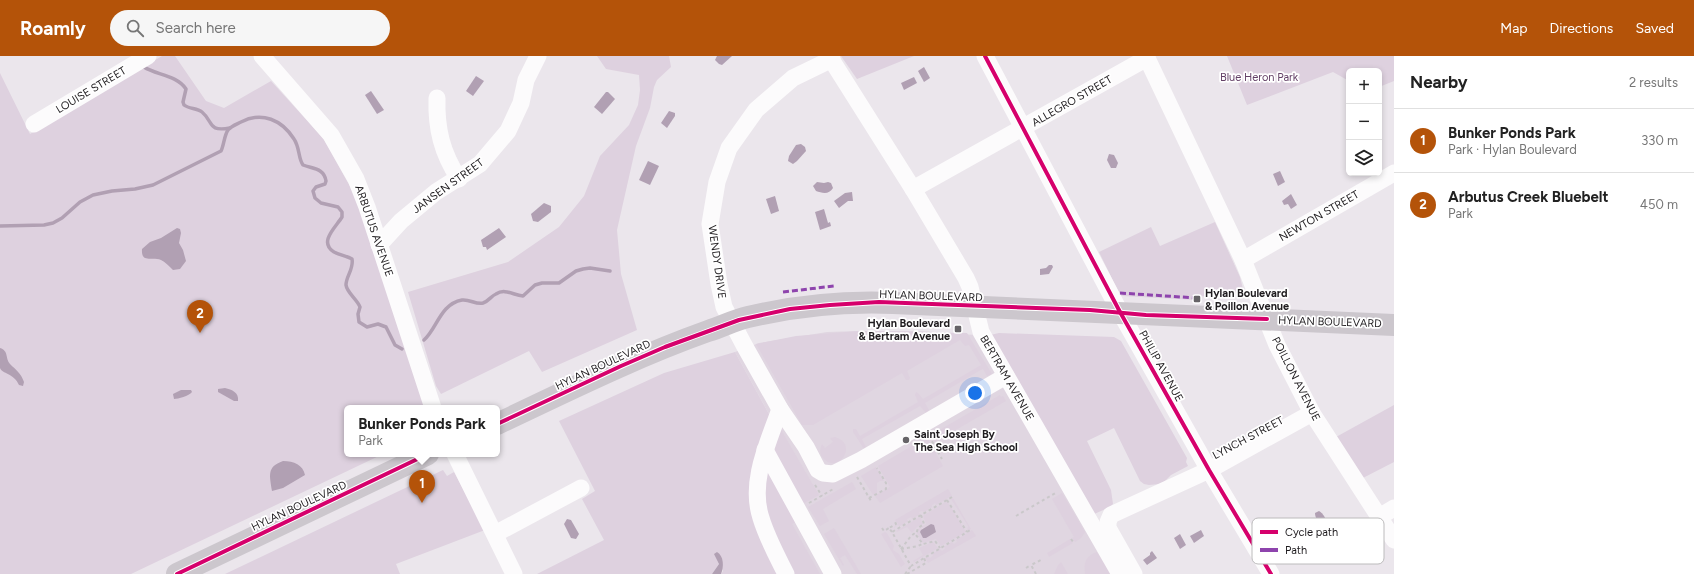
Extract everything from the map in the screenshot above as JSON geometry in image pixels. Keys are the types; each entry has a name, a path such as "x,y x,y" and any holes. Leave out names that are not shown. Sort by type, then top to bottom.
{"main road":[{"name":"HYLAN BOULEVARD","path":"500,423 665,346 731,322 774,312 837,304 879,302 1394,325"},
{"name":"HYLAN BOULEVARD","path":"177,574 422,457"}],"street":[{"name":"LOUISE STREET","path":"34,124 148,56"},
{"name":"ARBUTUS AVENUE","path":"262,56 331,135 356,179 367,207 433,405"},
{"name":"JANSEN STREET","path":"379,245 401,221 436,192 459,179 480,164 508,131 521,102 526,80 538,56"},
{"name":"PHILIP AVENUE","path":"985,56 1120,312 1209,470 1252,541"},
{"name":"ALLEGRO STREET","path":"913,189 1023,129 1146,57"},
{"name":"POILLON AVENUE","path":"1146,57 1243,260 1277,345 1312,413 1379,517"},
{"name":"BERTRAM AVENUE","path":"830,58 913,189 968,282 973,306 981,332 1120,574"},
{"name":"WENDY DRIVE","path":"830,58 793,78 756,110 729,148 717,182 710,224 720,291 724,307 731,322 780,409 821,472 833,474 866,466 1006,376"},
{"path":"437,98 436,114 442,148 449,164 459,179"},
{"name":"NEWTON STREET","path":"1243,260 1394,173"},
{"path":"780,409 765,450 758,475 757,496 759,510 767,536 786,574"},
{"name":"LYNCH STREET","path":"1134,574 1110,531 1108,522 1111,515 1209,470 1312,413"},
{"path":"765,450 833,574"},
{"path":"456,457 514,574"},
{"path":"495,534 581,488"},
{"path":"1379,517 1394,508"},
{"name":"POILLON AVENUE","path":"1384,525 1394,540"},
{"name":"PHILIP AVENUE","path":"1266,564 1272,574"}],"path":[{"path":"928,434 942,459"},
{"path":"869,498 886,489 886,483 866,466 856,476 869,498 871,501"},
{"path":"806,505 835,488"},
{"path":"1016,516 1020,512 1062,490"},
{"path":"892,532 952,497"},
{"path":"947,500 967,532"},
{"path":"901,548 911,536 916,533 918,528 924,524 921,515"},
{"path":"882,528 884,531 896,524 894,520"},
{"path":"889,528 911,566"},
{"path":"906,574 911,566 972,530"},
{"path":"916,533 922,544"},
{"path":"1071,538 1074,543"},
{"path":"901,548 918,546 935,541 940,548"},
{"path":"906,574 926,563 924,558"},
{"path":"1026,568 1043,558"},
{"path":"1031,565 1036,574"}],"shaded area":[{"path":"717,56 732,56 722,65 715,60"},
{"path":"924,67 930,78 924,82 918,71"},
{"path":"476,76 484,81 473,96 466,91"},
{"path":"914,77 917,83 904,90 901,83"},
{"path":"371,91 384,110 377,114 365,95"},
{"path":"606,92 608,92 615,99 602,114 594,107"},
{"path":"669,111 675,113 675,116 667,128 661,123"},
{"path":"801,144 805,147 806,151 793,164 788,161 789,156 796,145"},
{"path":"1109,154 1114,155 1118,163 1116,168 1111,168 1107,160"},
{"path":"648,161 659,166 650,185 639,180"},
{"path":"1280,171 1285,182 1278,186 1273,174"},
{"path":"817,182 831,183 833,188 827,193 816,191 813,186"},
{"path":"852,192 853,201 848,201 839,208 834,201 845,193"},
{"path":"1291,194 1297,205 1291,209 1288,204 1284,205 1282,201"},
{"path":"775,196 779,211 771,214 766,199"},
{"path":"544,203 551,206 551,212 538,222 533,221 531,214"},
{"path":"824,209 828,223 830,222 831,226 820,230 815,212"},
{"path":"177,228 180,229 181,233 179,243 186,261 180,269 173,270 161,260 148,259 143,256 142,249 150,242 161,238"},
{"path":"499,228 506,237 487,250 486,247 483,247 481,240"},
{"path":"1049,265 1052,265 1053,267 1049,274 1040,275 1040,269 1046,268"},
{"name":"Saint Joseph By The Sea High School","path":"921,331 989,336 1126,574 780,574 769,414 735,352 759,343 827,332"},
{"path":"0,348 5,351 10,364 21,376 24,382 23,386 19,385 14,378 1,370"},
{"path":"225,388 236,393 238,401 234,401 218,392 218,389"},
{"path":"181,390 191,390 192,392 181,398 174,399 173,394"},
{"path":"283,461 297,464 300,466 305,475 283,488 272,491 270,473 274,466"},
{"path":"1319,511 1325,518 1316,518 1315,513"},
{"path":"567,519 571,520 579,534 576,539 571,538 564,524"},
{"path":"931,524 934,525 936,532 926,538 923,538 920,532 921,530"},
{"path":"1201,530 1204,536 1194,543 1190,536"},
{"path":"1180,534 1186,545 1180,549 1174,538"},
{"path":"1152,551 1157,558 1147,565 1143,560 1150,555"},
{"path":"717,552 722,559 722,571 721,574 712,574 719,564 714,554"}],"green space":[{"path":"162,56 175,56 206,101 224,108 271,81 323,138 352,190 361,212 424,405 344,405 344,457 377,457 131,574 0,574 0,73 30,134"},
{"path":"597,56 669,56 671,67 657,80 654,87 650,108 636,146 617,230 621,274 637,330 542,372 529,351 441,394 436,386 408,292 508,262 559,227 584,196 600,156 629,125 638,105 640,90 639,75 606,69"},
{"path":"841,56 914,56 857,79"},
{"name":"Blue Heron Park","path":"1227,56 1394,56 1394,81 1382,86 1382,68 1346,68 1346,79 1333,72 1247,105"},
{"path":"1215,222 1240,277 1244,293 1242,293 1238,298 1196,296 1196,300 1123,296 1120,295 1099,252 1151,227 1160,246"},
{"path":"859,331 967,333 992,374 987,376 983,369 979,371 925,403 929,410 926,413 920,406 862,439 866,447 864,449 853,432 853,429 856,429 860,436 918,402 915,395 916,392 923,399 981,365 969,345 965,346 960,340 907,371 910,378 909,380 906,380 902,373 813,425 802,425 756,344 796,336"},
{"path":"999,333 1114,337 1121,341 1187,458 1186,462 1188,466 1171,475 1160,484 1144,484 1140,481 1114,428 1087,441 1111,490 1113,504 1110,507 1092,515 990,335"},
{"path":"735,352 770,418 755,472 780,574 721,574 723,571 716,557 719,564 712,574 537,574 604,540 582,499 595,491 559,421 664,373"},
{"path":"1000,395 1001,397 1003,396 1006,401 935,442 931,435"},
{"path":"1394,405 1394,462 1361,479 1336,437"},
{"path":"780,428 819,495 799,506 773,451"},
{"path":"835,437 842,441 846,446 846,452 840,461 834,463 823,458 820,453 822,444 825,448 833,442 830,438"},
{"path":"927,437 943,466 880,503 875,496 890,487 878,466"},
{"path":"767,463 799,520 792,524 820,574 791,574 762,502"},
{"path":"876,467 884,481 877,483 877,493 873,495 861,476"},
{"path":"443,470 447,476 454,472 485,530 396,564 400,574 225,574"},
{"path":"852,482 856,489 823,509 829,521 820,526 808,507"},
{"path":"948,489 952,496 936,505 935,503 924,512 919,512 920,514 912,519 911,517 907,519 908,521 900,526 898,525 895,529 894,527 898,524 895,520"},
{"path":"1062,493 1085,532 1081,538 1075,542 1072,538 1074,537 1052,499"},
{"path":"953,498 971,529 967,531 968,526 951,499"},
{"path":"947,501 966,532 941,546 936,539 923,543 916,532 919,528 926,524 923,516","holes":["929,526 935,528 936,530 934,533 923,538 920,532 922,528"]},
{"path":"920,517 923,524 917,527 912,533 907,527 897,532 896,531"},
{"path":"834,528 861,574 857,574 845,555 840,558 844,565 843,566 824,534"},
{"path":"972,530 976,536 928,563 925,558 928,556 930,558 933,556 932,554 940,549 942,551 945,549 944,547 952,542 954,544 957,542 956,540"},
{"path":"885,532 894,546 893,550 899,554 905,564 901,567 881,534"},
{"path":"1070,539 1073,543 1049,557 1047,553"},
{"path":"933,542 938,548 914,562 913,561 923,555 919,548"},
{"path":"1097,552 1110,574 1085,574 1084,566 1086,560 1090,555"},
{"path":"1061,562 1068,574 1054,574 1058,565"}],"waterway":[{"path":"144,67 172,78 182,84 186,89 183,102 184,105 202,112 214,127 218,129 230,128"},
{"path":"0,226 44,225 53,223 62,218 80,202 93,195 153,185 221,151 227,132 234,125 256,117 271,119 284,127 294,139 303,165 320,171 325,177 325,184 316,187 313,191 315,198 321,203 338,207 342,212 342,217 330,234 328,244 334,252 352,259 352,266 346,285 348,291 360,307 358,314 359,322 367,327 378,324 386,327 395,345 402,349"},
{"path":"424,340 444,312 455,302 465,300 483,303 499,292 509,292 523,296 535,285 542,283 559,283 576,271 590,268 610,271"}],"marked path":[{"path":"783,292 834,286"},
{"path":"1120,293 1197,298"}],"cycle path":[{"path":"985,56 1120,312 1209,470 1252,542"},
{"path":"500,423 665,347 739,320 790,309 879,302 1090,310 1146,315 1267,319"},
{"path":"177,574 422,457"},
{"path":"1265,564 1271,574"}],"place":[{"name":"Hylan Boulevard & Poillon Avenue","path":"1197,299"},
{"name":"Hylan Boulevard & Bertram Avenue","path":"958,329"},
{"name":"Arbutus Creek Bluebelt","path":"200,333"},
{"name":"Saint Joseph By The Sea High School","path":"906,440"},
{"name":"Bunker Ponds Park","path":"422,503"}]}
